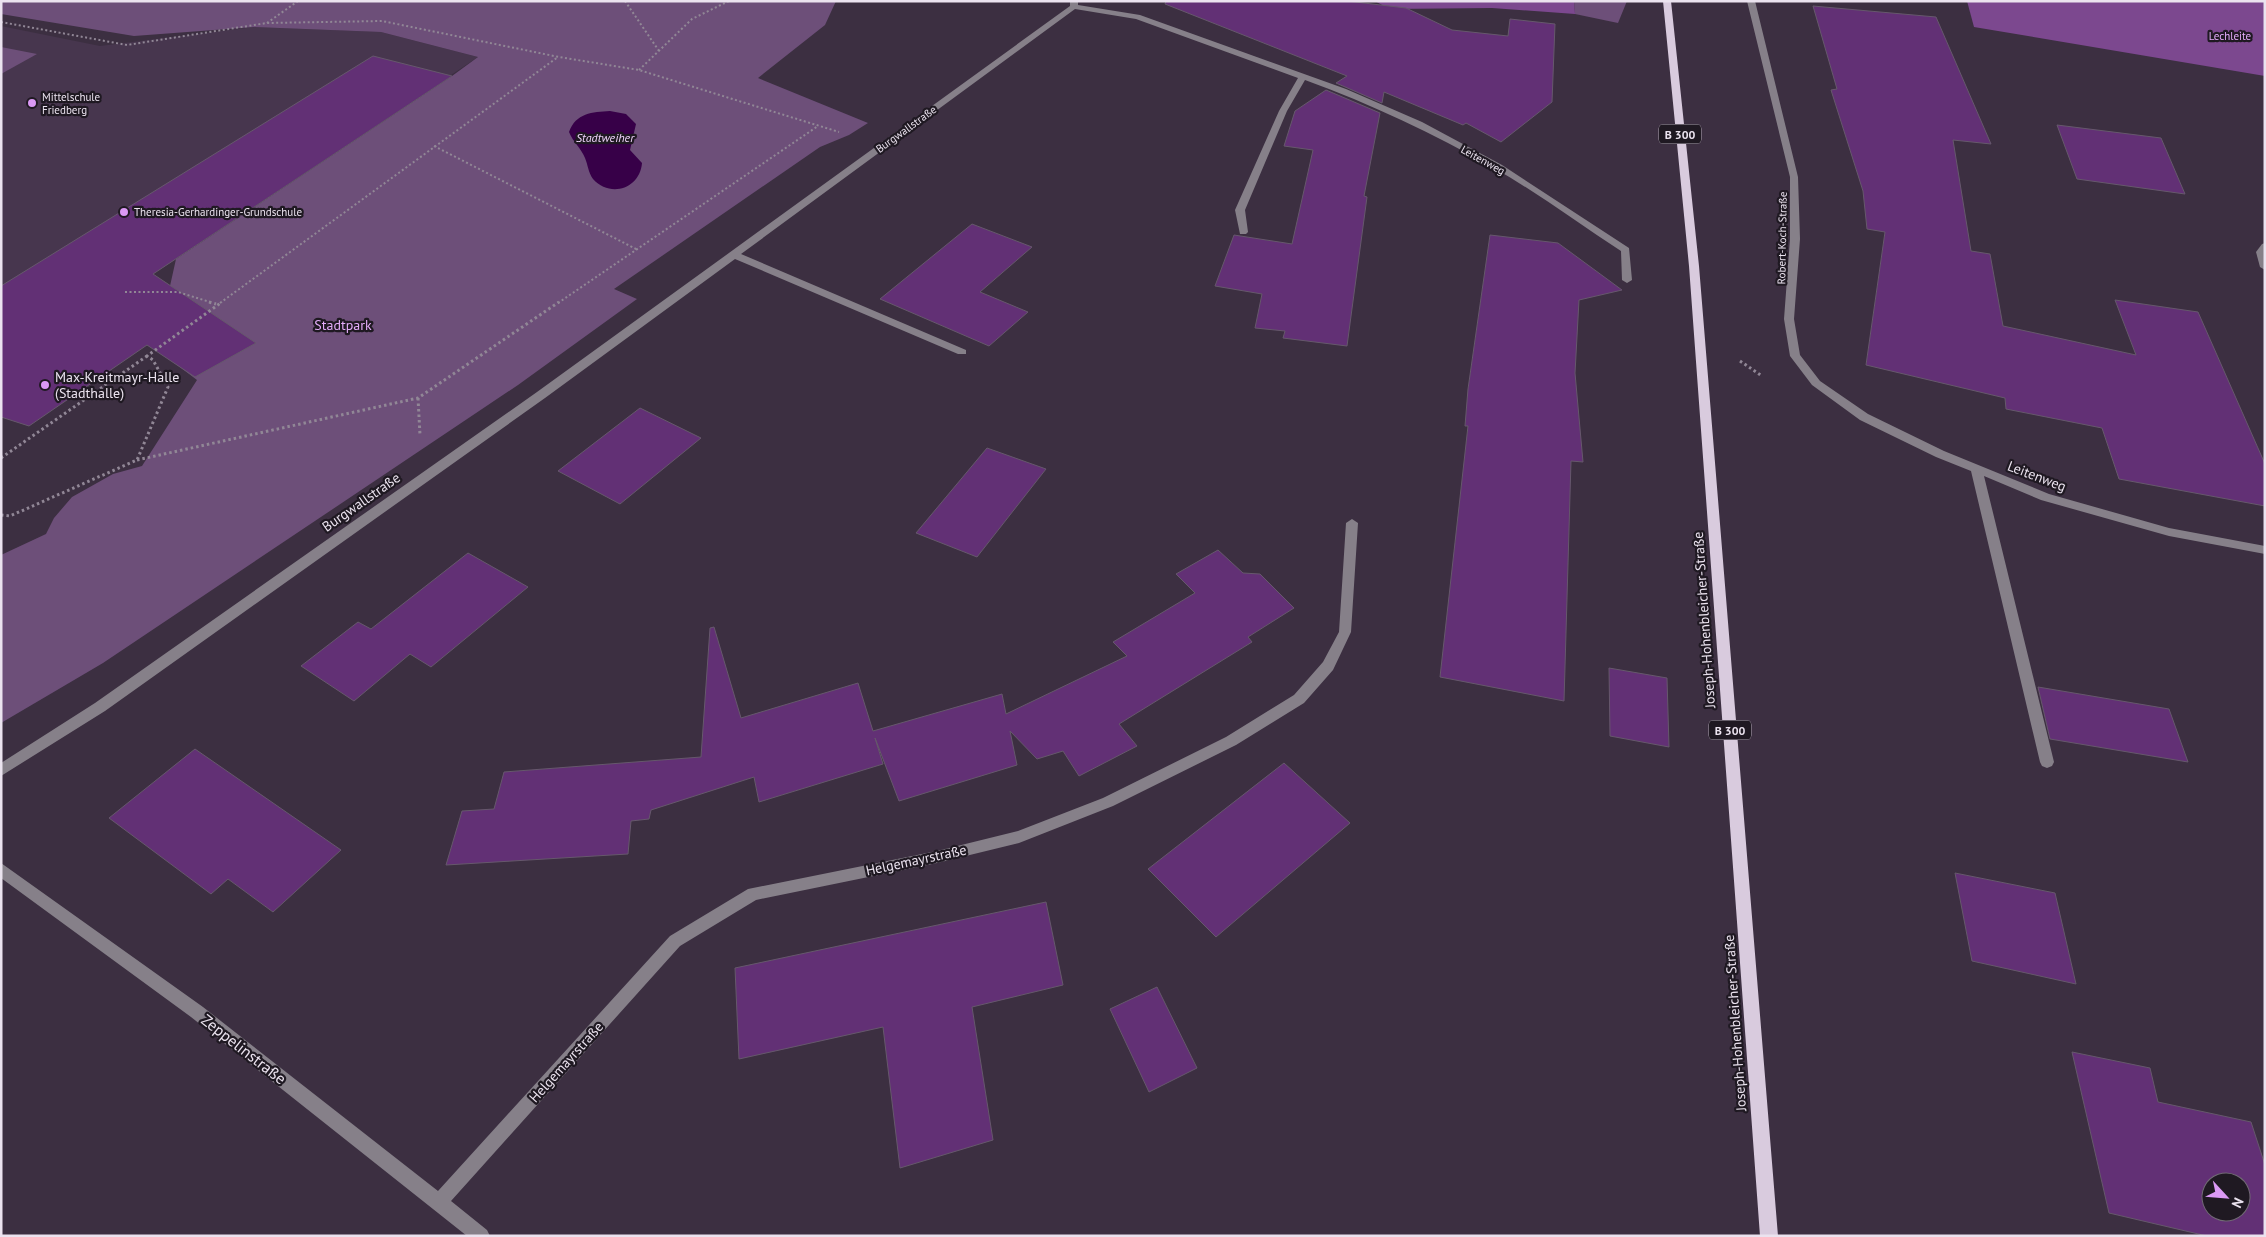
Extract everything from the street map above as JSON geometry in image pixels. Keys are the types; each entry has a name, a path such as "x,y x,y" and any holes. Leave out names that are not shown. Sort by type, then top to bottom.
{"main road":[{"name":"Joseph-Hohenbleicher-Straße","path":"1667,1 1694,266 1769,1236"}],"street":[{"name":"Robert-Koch-Straße","path":"1751,1 1794,177 1795,239 1789,319 1795,356 1816,383"},
{"name":"Leitenweg","path":"1074,4 1137,17 1343,91 1419,124 1498,167 1626,250 1627,280"},
{"name":"Burgwallstraße","path":"1,770 100,707 734,255 1074,4"},
{"path":"1243,232 1240,210 1283,111 1303,77"},
{"path":"2265,246 2261,252 2265,267"},
{"path":"734,255 962,352"},
{"name":"Leitenweg","path":"1816,383 1864,417 1940,454 2046,497 2169,532 2265,550"},
{"path":"1976,468 2047,762"},
{"name":"Helgemayrstraße","path":"438,1202 675,941 753,894 937,857 1018,837 1108,802 1231,741 1299,699 1328,666 1345,632 1352,523"},
{"name":"Zeppelinstraße","path":"1,869 197,1012 482,1236"}],"path":[{"path":"267,23 298,1"},
{"path":"625,1 659,51"},
{"path":"639,70 692,20 729,1"},
{"path":"1,22 127,45 267,23 382,21 639,70 882,146"},
{"path":"1,458 147,356 559,56"},
{"path":"1,516 10,516 137,460 418,398 818,126"},
{"path":"434,146 638,250"},
{"path":"125,292 178,292 216,304"},
{"path":"137,460 168,387 153,360 147,356"}],"shaded area":[{"name":"Theresia-Gerhardinger-Grundschule","path":"1,26 100,46 254,27 381,32 478,57 143,281 1,298"}],"green space":[{"name":"Stadtpark","path":"1,1 836,1 825,25 758,78 868,123 849,135 820,147 614,289 637,299 518,385 103,663 1,723 1,555 46,534 54,518 72,497 113,474 142,466 197,380 156,349 176,259 478,57 381,32 254,27 134,36 1,14"},
{"path":"1375,1 1574,1 1575,14 1492,8 1389,9"},
{"path":"1574,1 1627,1 1618,23 1575,14"},
{"name":"Lechleite","path":"1967,1 2265,1 2265,76 1974,27"},
{"path":"1,47 37,54 1,74"}],"water":[{"name":"Stadtweiher","path":"610,111 626,114 636,124 630,150 642,163 636,179 623,188 615,189 600,185 593,179 583,154 569,132 580,117 591,113"}],"building":[{"path":"1166,1 1347,1 1406,8 1452,30 1508,36 1510,19 1555,24 1552,102 1501,142 1466,123 1463,125 1384,92 1382,103 1336,83 1347,76 1165,4"},
{"path":"1813,6 1936,17 1991,144 1953,140 1971,251 1990,254 2003,326 2136,355 2115,300 2198,312 2265,464 2265,506 2119,479 2102,428 2006,409 2005,398 1866,365 1885,232 1867,229 1863,191 1831,90 1837,89"},
{"path":"373,56 452,76 153,274 256,343 195,377 147,345 29,426 1,417 1,286"},
{"path":"1326,90 1380,113 1364,196 1367,197 1347,346 1283,338 1285,331 1255,328 1262,294 1215,286 1234,235 1292,244 1313,150 1284,146 1295,111"},
{"path":"2057,125 2161,138 2185,194 2077,179"},
{"path":"972,224 1032,247 980,292 1028,312 989,346 880,299"},
{"path":"1490,235 1558,243 1622,290 1579,300 1575,373 1583,462 1571,461 1564,701 1440,677 1468,426 1465,426 1468,389"},
{"path":"640,408 701,438 620,504 558,471"},
{"path":"987,448 1046,469 977,557 916,533"},
{"path":"1218,550 1243,573 1260,574 1294,608 1248,637 1252,642 1119,724 1137,746 1079,776 1063,751 1037,759 1010,731 1017,765 899,801 875,738 883,764 759,802 754,777 651,810 649,819 631,821 628,854 446,865 462,811 494,809 504,772 701,757 710,628 714,627 741,718 858,683 873,731 1002,694 1006,714 1127,656 1113,642 1195,593 1176,574"},
{"path":"468,553 528,587 431,667 410,654 354,701 301,666 358,622 371,629"},
{"path":"1609,668 1667,678 1669,747 1610,736"},
{"path":"2038,687 2169,709 2188,762 2050,739"},
{"path":"195,749 341,850 273,912 228,879 211,894 109,818"},
{"path":"1284,763 1350,823 1216,937 1148,869"},
{"path":"1955,873 2055,893 2076,984 1972,961"},
{"path":"1046,902 1063,985 972,1007 993,1140 900,1168 883,1027 739,1059 735,968"},
{"path":"1157,987 1197,1068 1149,1092 1110,1009"},
{"path":"2072,1052 2150,1068 2158,1102 2251,1122 2265,1165 2265,1236 2207,1236 2109,1213"}],"place":[{"name":"Mittelschule Friedberg","path":"32,103"},
{"name":"Theresia-Gerhardinger-Grundschule","path":"124,212"},
{"name":"Max-Kreitmayr-Halle (Stadthalle)","path":"45,385"}]}
